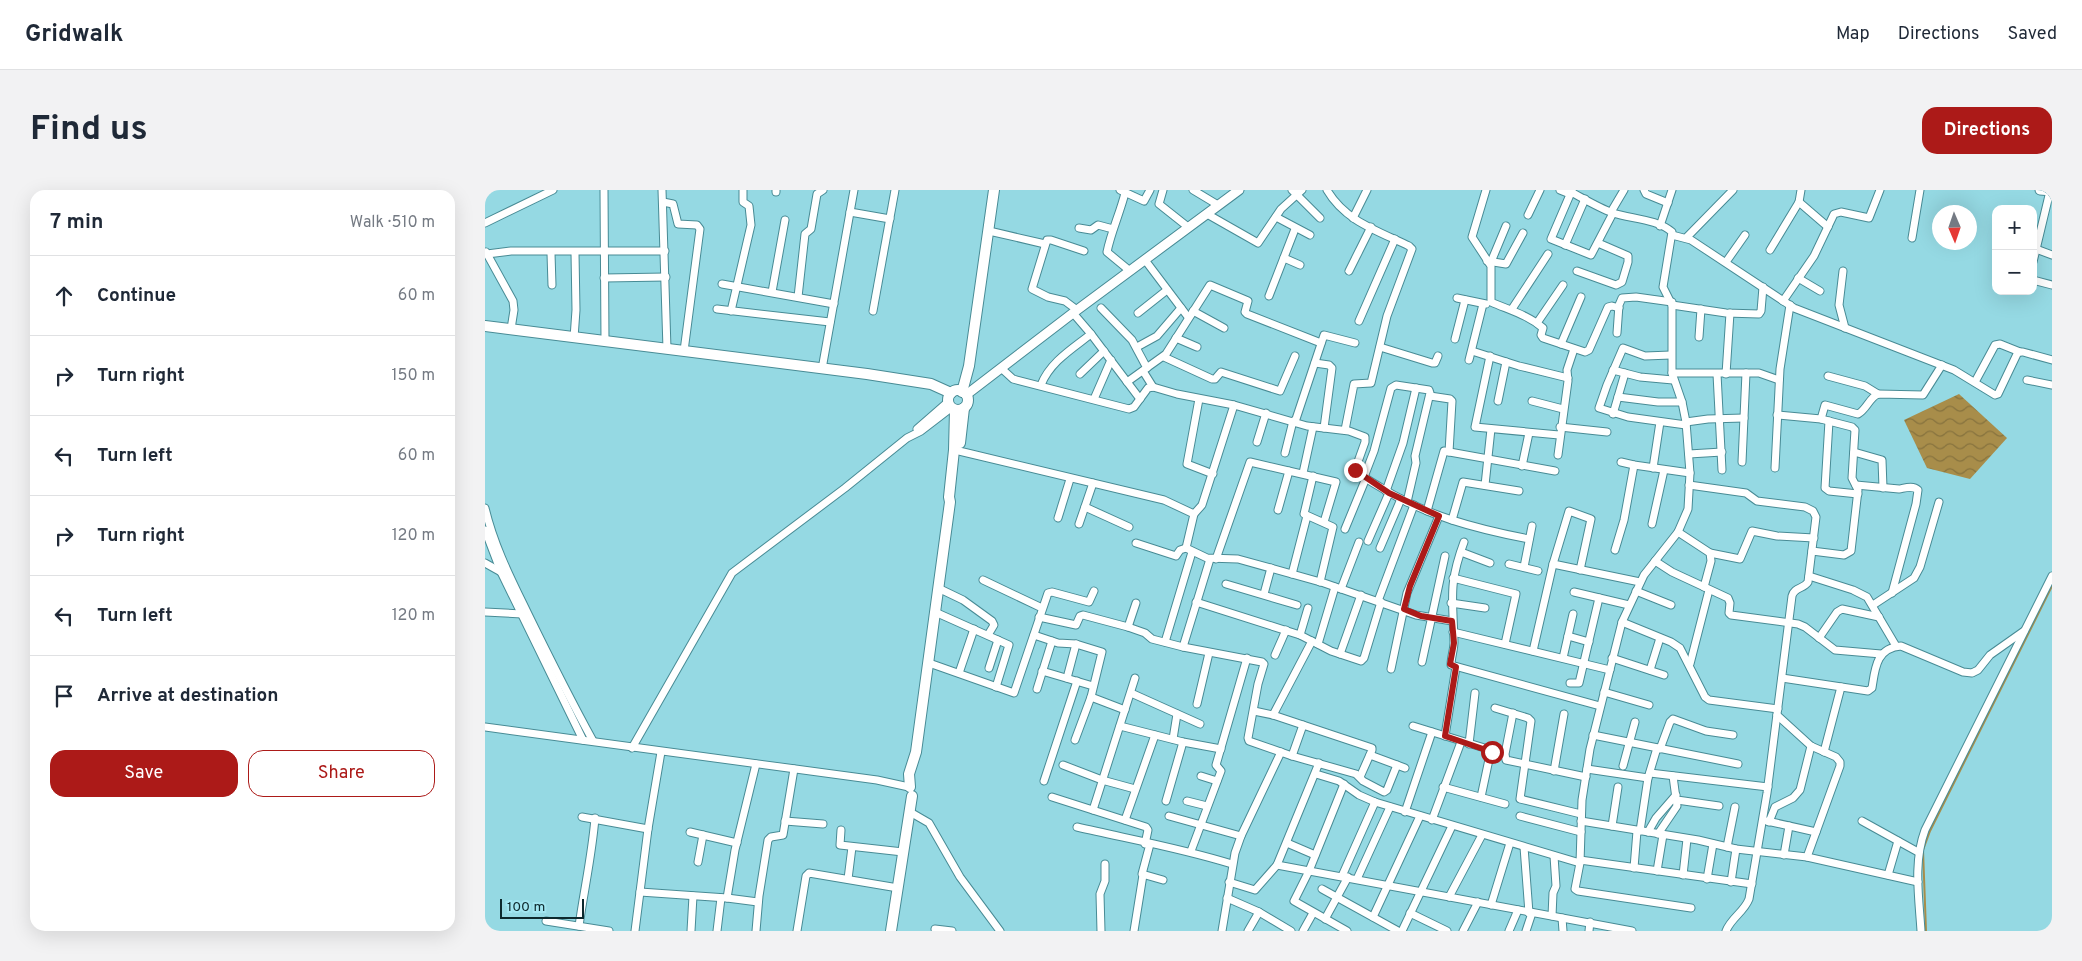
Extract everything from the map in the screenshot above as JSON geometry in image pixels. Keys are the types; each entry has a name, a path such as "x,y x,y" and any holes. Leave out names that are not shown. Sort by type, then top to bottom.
{"highway":[{"path":"891,931 910,812 911,790 909,774 915,758 950,502 957,400 969,366 994,190"},
{"path":"485,326 867,374 931,384 957,400"},
{"path":"950,502 953,497 959,451 957,400"}],"main road":[{"path":"957,400 1239,190"},
{"path":"2039,190 2051,191"}],"street":[{"path":"485,223 553,190"},
{"path":"604,190 605,341"},
{"path":"662,190 667,349"},
{"path":"731,311 751,220 749,207 743,202 743,190"},
{"path":"798,297 805,234 811,229 817,194 823,190"},
{"path":"822,369 854,190"},
{"path":"873,311 895,190"},
{"path":"1130,271 1108,253 1113,229 1119,218 1123,191 1144,201 1150,190"},
{"path":"1163,190 1159,204 1188,227"},
{"path":"1193,190 1217,205"},
{"path":"1207,214 1256,243 1260,241 1294,192 1302,190"},
{"path":"1327,190 1337,205 1353,218 1411,246 1389,311 1371,383 1354,384 1345,430"},
{"path":"1353,218 1367,190"},
{"path":"1469,360 1487,303 1491,269 1489,261 1472,237 1486,190"},
{"path":"1529,215 1540,190"},
{"path":"1560,190 1571,192 1612,212 1687,237 1790,305 1954,370 1993,395 1997,395 2020,352"},
{"path":"1571,192 1550,238 1591,255 1624,190"},
{"path":"1644,190 1646,194 1668,203"},
{"path":"1672,190 1668,203 1663,285 1672,304 1672,376 1682,402 1686,423 1690,473 1688,509 1678,532 1640,582 1622,622 1593,735 1581,818 1580,862 1575,887 1577,890 1691,908"},
{"path":"1687,237 1733,190"},
{"path":"1770,250 1799,202 1801,190"},
{"path":"1783,300 1814,256 1835,214 1837,212 1869,218 1880,190"},
{"path":"1912,238 1920,190"},
{"path":"2037,235 2051,191"},
{"path":"1294,192 1320,218"},
{"path":"1565,245 1585,199"},
{"path":"663,202 673,204 678,224 697,225 700,228 684,351"},
{"path":"1799,202 1828,227"},
{"path":"850,212 890,219"},
{"path":"1276,217 1295,229 1310,235"},
{"path":"772,292 785,220"},
{"path":"1079,228 1091,230 1098,225 1113,229"},
{"path":"1489,261 1506,226"},
{"path":"1349,271 1371,227"},
{"path":"1269,296 1295,229"},
{"path":"989,231 1045,244"},
{"path":"1489,261 1506,264 1523,234"},
{"path":"1725,262 1745,235"},
{"path":"1359,321 1395,239"},
{"path":"1083,251 1047,240 1032,290 1065,301 1075,311 1140,399"},
{"path":"1577,271 1619,285 1623,280 1628,260 1626,254 1598,243"},
{"path":"2037,250 2052,255"},
{"path":"511,329 514,310 513,301 486,252 665,251"},
{"path":"574,338 576,297 575,252"},
{"path":"551,253 552,285"},
{"path":"1512,309 1548,254"},
{"path":"1284,258 1300,265"},
{"path":"1145,260 1188,317"},
{"path":"1843,271 1839,305 1845,328"},
{"path":"604,278 666,277"},
{"path":"1798,278 1820,291"},
{"path":"2037,281 2052,285"},
{"path":"722,284 834,304"},
{"path":"1537,323 1563,285"},
{"path":"1127,382 1164,357 1208,286 1248,301 1246,314 1321,343"},
{"path":"1617,333 1620,300 1626,297 1643,297 1672,304 1730,313 1760,313 1763,287"},
{"path":"1138,312 1167,290"},
{"path":"1561,344 1581,297"},
{"path":"1457,298 1512,309 1543,328 1541,336 1543,338 1583,352 1588,351 1608,307 1619,308"},
{"path":"1455,339 1465,300"},
{"path":"1775,468 1779,380 1790,305"},
{"path":"1101,308 1137,347 1153,387"},
{"path":"1137,347 1157,336 1181,308"},
{"path":"717,309 830,322"},
{"path":"1699,337 1701,309"},
{"path":"1193,310 1224,328"},
{"path":"1726,374 1730,313"},
{"path":"1041,385 1045,374 1056,362 1091,334"},
{"path":"1285,453 1294,421 1325,335 1355,343"},
{"path":"1176,338 1197,347"},
{"path":"1975,382 1995,345 2000,344 2020,352 2052,360"},
{"path":"1380,347 1432,363 1435,363 1438,356"},
{"path":"1671,355 1645,356 1624,348 1613,370 1599,408 1613,414 1660,422 1686,423 1719,418 1744,418"},
{"path":"1558,455 1560,427 1568,378 1567,370 1574,349"},
{"path":"1080,374 1104,351"},
{"path":"1472,351 1568,378"},
{"path":"1164,357 1211,379 1215,379 1221,372 1280,391 1295,356"},
{"path":"1490,356 1475,426 1477,428 1559,435"},
{"path":"1094,400 1111,360"},
{"path":"1498,401 1506,362"},
{"path":"1315,363 1332,368 1324,428"},
{"path":"1858,494 1827,490 1825,488 1825,405 1858,414 1872,397 1878,394 1923,395 1942,365"},
{"path":"1001,368 1012,378 1131,409 1148,388 1153,387 1177,394 1234,405 1313,427 1345,430 1365,437 1355,469 1365,478 1388,492 1414,506 1439,516 1478,529 1529,539"},
{"path":"1613,370 1625,373 1672,376 1762,373 1779,380"},
{"path":"1613,414 1625,373"},
{"path":"1742,462 1746,373"},
{"path":"1717,374 1722,470"},
{"path":"1828,376 1865,386 1878,394"},
{"path":"2027,380 2052,385"},
{"path":"1345,529 1374,451 1391,388 1394,385 1429,390 1430,396 1415,457 1416,463 1404,500 1380,548"},
{"path":"1368,542 1388,492 1403,443 1415,388"},
{"path":"1430,396 1450,399 1452,401 1449,452"},
{"path":"1618,397 1658,402 1682,402"},
{"path":"1199,398 1187,464 1213,474"},
{"path":"632,748 702,629 732,573 916,431 921,431 957,400"},
{"path":"1532,401 1563,409"},
{"path":"1165,642 1189,550 1194,514 1202,505 1234,405"},
{"path":"1257,442 1266,413"},
{"path":"1777,414 1825,420 1854,428 1852,478 1857,484 1858,494 1850,552 1844,555 1812,551"},
{"path":"1653,468 1660,422"},
{"path":"1303,474 1313,427"},
{"path":"1560,427 1607,432"},
{"path":"1485,486 1491,429"},
{"path":"1522,466 1529,432"},
{"path":"959,451 1156,497 1194,514"},
{"path":"1427,511 1442,452 1555,471"},
{"path":"1689,454 1722,452"},
{"path":"1854,452 1883,460 1883,488"},
{"path":"1183,647 1196,602 1249,462 1337,483 1324,522"},
{"path":"1621,462 1690,473"},
{"path":"1615,550 1624,520 1634,465"},
{"path":"1652,524 1664,470"},
{"path":"1278,510 1289,471"},
{"path":"1313,476 1304,515 1333,527 1320,582"},
{"path":"1058,518 1070,478"},
{"path":"1452,520 1462,482 1519,491"},
{"path":"1079,524 1093,483"},
{"path":"1857,484 1883,488 1914,488 1918,492 1917,504 1892,593"},
{"path":"1689,485 1745,493 1757,501 1810,508 1816,516 1809,576 1806,585 1795,590 1793,594 1768,787 1766,821 1747,903 1726,931"},
{"path":"1873,605 1911,581 1917,573 1939,502"},
{"path":"1196,602 1301,635 1340,654 1363,660 1380,602 1414,506"},
{"path":"1085,507 1129,527"},
{"path":"485,508 494,541 509,575 558,677 593,741"},
{"path":"1533,651 1553,564 1569,511 1591,519 1579,570"},
{"path":"1292,574 1307,516"},
{"path":"1391,669 1410,586 1439,516"},
{"path":"1524,568 1532,526"},
{"path":"485,530 501,572 583,740"},
{"path":"1678,532 1710,553 1739,559 1752,532 1777,536 1814,538"},
{"path":"1273,715 1315,642 1359,542"},
{"path":"1464,542 1453,578 1451,603 1453,648 1450,664 1600,706"},
{"path":"1136,543 1176,556 1180,550 1189,550 1213,559 1233,558 1320,582 1417,615 1452,621"},
{"path":"1461,552 1490,563"},
{"path":"1690,664 1707,589 1711,561 1710,553"},
{"path":"1422,662 1445,556"},
{"path":"1655,561 1672,572 1728,598 1729,613 1731,615 1789,622 1805,627 1839,651 1881,654 1896,646 1906,647 1963,672 1972,673 1978,670 1990,655 2026,630"},
{"path":"485,563 501,572"},
{"path":"1509,564 1538,571"},
{"path":"1553,564 1640,582"},
{"path":"1265,594 1271,568"},
{"path":"1809,576 1861,594 1873,605 1896,646"},
{"path":"1921,931 1918,852 1925,830 2052,576"},
{"path":"1453,578 1516,594 1505,644"},
{"path":"983,580 1043,608"},
{"path":"1226,584 1297,605"},
{"path":"938,588 963,600 992,621 993,626 988,635"},
{"path":"929,663 1012,693 1015,692 1049,592 1089,602 1094,591"},
{"path":"1636,591 1671,605"},
{"path":"1574,592 1629,605"},
{"path":"1340,654 1361,595"},
{"path":"1570,683 1578,684 1585,664 1599,598"},
{"path":"1128,627 1136,603"},
{"path":"1451,603 1485,608"},
{"path":"1301,635 1308,608"},
{"path":"1819,638 1837,612 1842,609 1879,617"},
{"path":"485,612 522,614"},
{"path":"935,612 1008,644 1009,648 996,687"},
{"path":"1563,658 1573,614"},
{"path":"1039,617 1076,625 1082,615 1128,627 1145,633 1152,639 1262,662 1264,664 1247,738 1249,741 1292,756 1356,774 1363,781 1385,792 1397,765"},
{"path":"1622,622 1680,648 1690,664 1703,693 1709,700 1777,712 1811,746 1836,757 1840,764 1807,857"},
{"path":"959,673 974,629"},
{"path":"1275,655 1285,630"},
{"path":"1453,632 1609,670"},
{"path":"1034,634 1052,641 1076,644 1102,652 1091,697 1075,740"},
{"path":"1568,636 1589,642"},
{"path":"1650,670 1661,638"},
{"path":"989,668 998,640"},
{"path":"1037,689 1052,641"},
{"path":"1067,678 1076,644"},
{"path":"1197,704 1209,652"},
{"path":"1782,678 1871,690 1876,663 1881,654"},
{"path":"1191,851 1221,770 1216,767 1247,658"},
{"path":"1612,658 1664,675"},
{"path":"1445,736 1456,667"},
{"path":"1042,671 1093,686"},
{"path":"1093,810 1135,678"},
{"path":"1044,781 1077,681"},
{"path":"1824,752 1841,686"},
{"path":"1604,692 1649,705"},
{"path":"1131,693 1200,724"},
{"path":"1469,744 1475,693"},
{"path":"1091,697 1125,710"},
{"path":"1495,708 1528,718 1531,721 1520,799 1611,826 1736,849 1807,857 1918,882"},
{"path":"1254,711 1273,715 1370,747 1373,749 1360,777"},
{"path":"1173,740 1177,714"},
{"path":"1513,714 1505,758 1586,778"},
{"path":"1554,771 1564,714"},
{"path":"1634,868 1642,831 1649,776 1669,722 1673,719 1706,731 1733,735"},
{"path":"1623,766 1635,722"},
{"path":"1292,756 1303,725"},
{"path":"485,726 661,752 877,780 911,790"},
{"path":"1119,726 1173,740 1221,749"},
{"path":"1413,726 1489,749 1492,752 1481,797"},
{"path":"1405,812 1432,732"},
{"path":"1125,820 1155,735"},
{"path":"1593,735 1738,764"},
{"path":"1166,801 1183,742"},
{"path":"1432,820 1461,742"},
{"path":"1766,821 1775,807 1793,798 1800,790 1811,746"},
{"path":"635,931 648,829 661,752"},
{"path":"1222,931 1232,864 1241,836 1281,752"},
{"path":"1370,755 1405,768"},
{"path":"1229,882 1255,890 1277,865 1319,763"},
{"path":"717,931 756,764"},
{"path":"1063,765 1102,780 1135,789"},
{"path":"756,931 768,840 771,837 783,835 794,769"},
{"path":"1587,769 1649,776 1673,776 1768,787"},
{"path":"1316,774 1335,779 1359,795 1375,802 1554,856 1580,862 1752,884"},
{"path":"1201,776 1217,781"},
{"path":"1657,872 1661,834 1675,811 1677,798 1673,776"},
{"path":"1344,784 1309,871 1294,901 1347,931"},
{"path":"1443,787 1505,804"},
{"path":"1611,826 1618,787"},
{"path":"1052,797 1147,828 1148,844 1142,871 1143,875 1134,931"},
{"path":"1642,831 1677,798"},
{"path":"1677,798 1719,806"},
{"path":"1187,802 1207,806"},
{"path":"1325,919 1337,897 1375,802"},
{"path":"1357,879 1390,807"},
{"path":"1727,847 1735,807"},
{"path":"910,812 929,823 961,877 1000,931"},
{"path":"582,816 648,829"},
{"path":"1169,816 1241,836"},
{"path":"1373,917 1420,816"},
{"path":"1520,816 1581,832"},
{"path":"579,926 584,888 591,860 595,818"},
{"path":"785,821 823,824"},
{"path":"1766,821 1816,832"},
{"path":"1861,821 1918,852"},
{"path":"1322,889 1400,931 1452,826"},
{"path":"1784,855 1789,826"},
{"path":"1077,827 1148,844 1191,851 1232,864"},
{"path":"841,830 839,844 903,852"},
{"path":"690,832 737,843"},
{"path":"698,862 703,835"},
{"path":"1449,897 1482,835"},
{"path":"1683,875 1687,839"},
{"path":"1888,875 1899,841"},
{"path":"1287,843 1315,855"},
{"path":"1491,905 1509,843"},
{"path":"1707,879 1713,844"},
{"path":"848,879 852,847"},
{"path":"1524,847 1531,913 1526,931"},
{"path":"1731,882 1736,849"},
{"path":"1552,916 1555,886 1554,856"},
{"path":"1101,931 1100,894 1105,881 1105,864"},
{"path":"1277,865 1632,931"},
{"path":"797,931 807,873 897,888"},
{"path":"1143,875 1163,880"},
{"path":"640,892 759,902"},
{"path":"691,931 693,896"},
{"path":"1227,898 1259,912 1291,931"},
{"path":"1463,931 1478,902"},
{"path":"1509,931 1518,910"},
{"path":"1248,931 1259,912"},
{"path":"1303,931 1313,913"},
{"path":"1410,913 1447,931"},
{"path":"1562,918 1563,931"},
{"path":"547,921 609,931"},
{"path":"1589,931 1590,922"},
{"path":"935,929 952,931"}],"water":[{"path":"1959,394 2007,438 1970,479 1927,468 1904,420"}],"waterway":[{"path":"1926,931 1923,850 1930,831 2052,586"}],"route":[{"path":"1355,470 1389,493 1439,516 1407,593 1404,609 1421,616 1452,621 1454,643 1450,664 1456,667 1445,736 1489,749 1492,752"}]}
